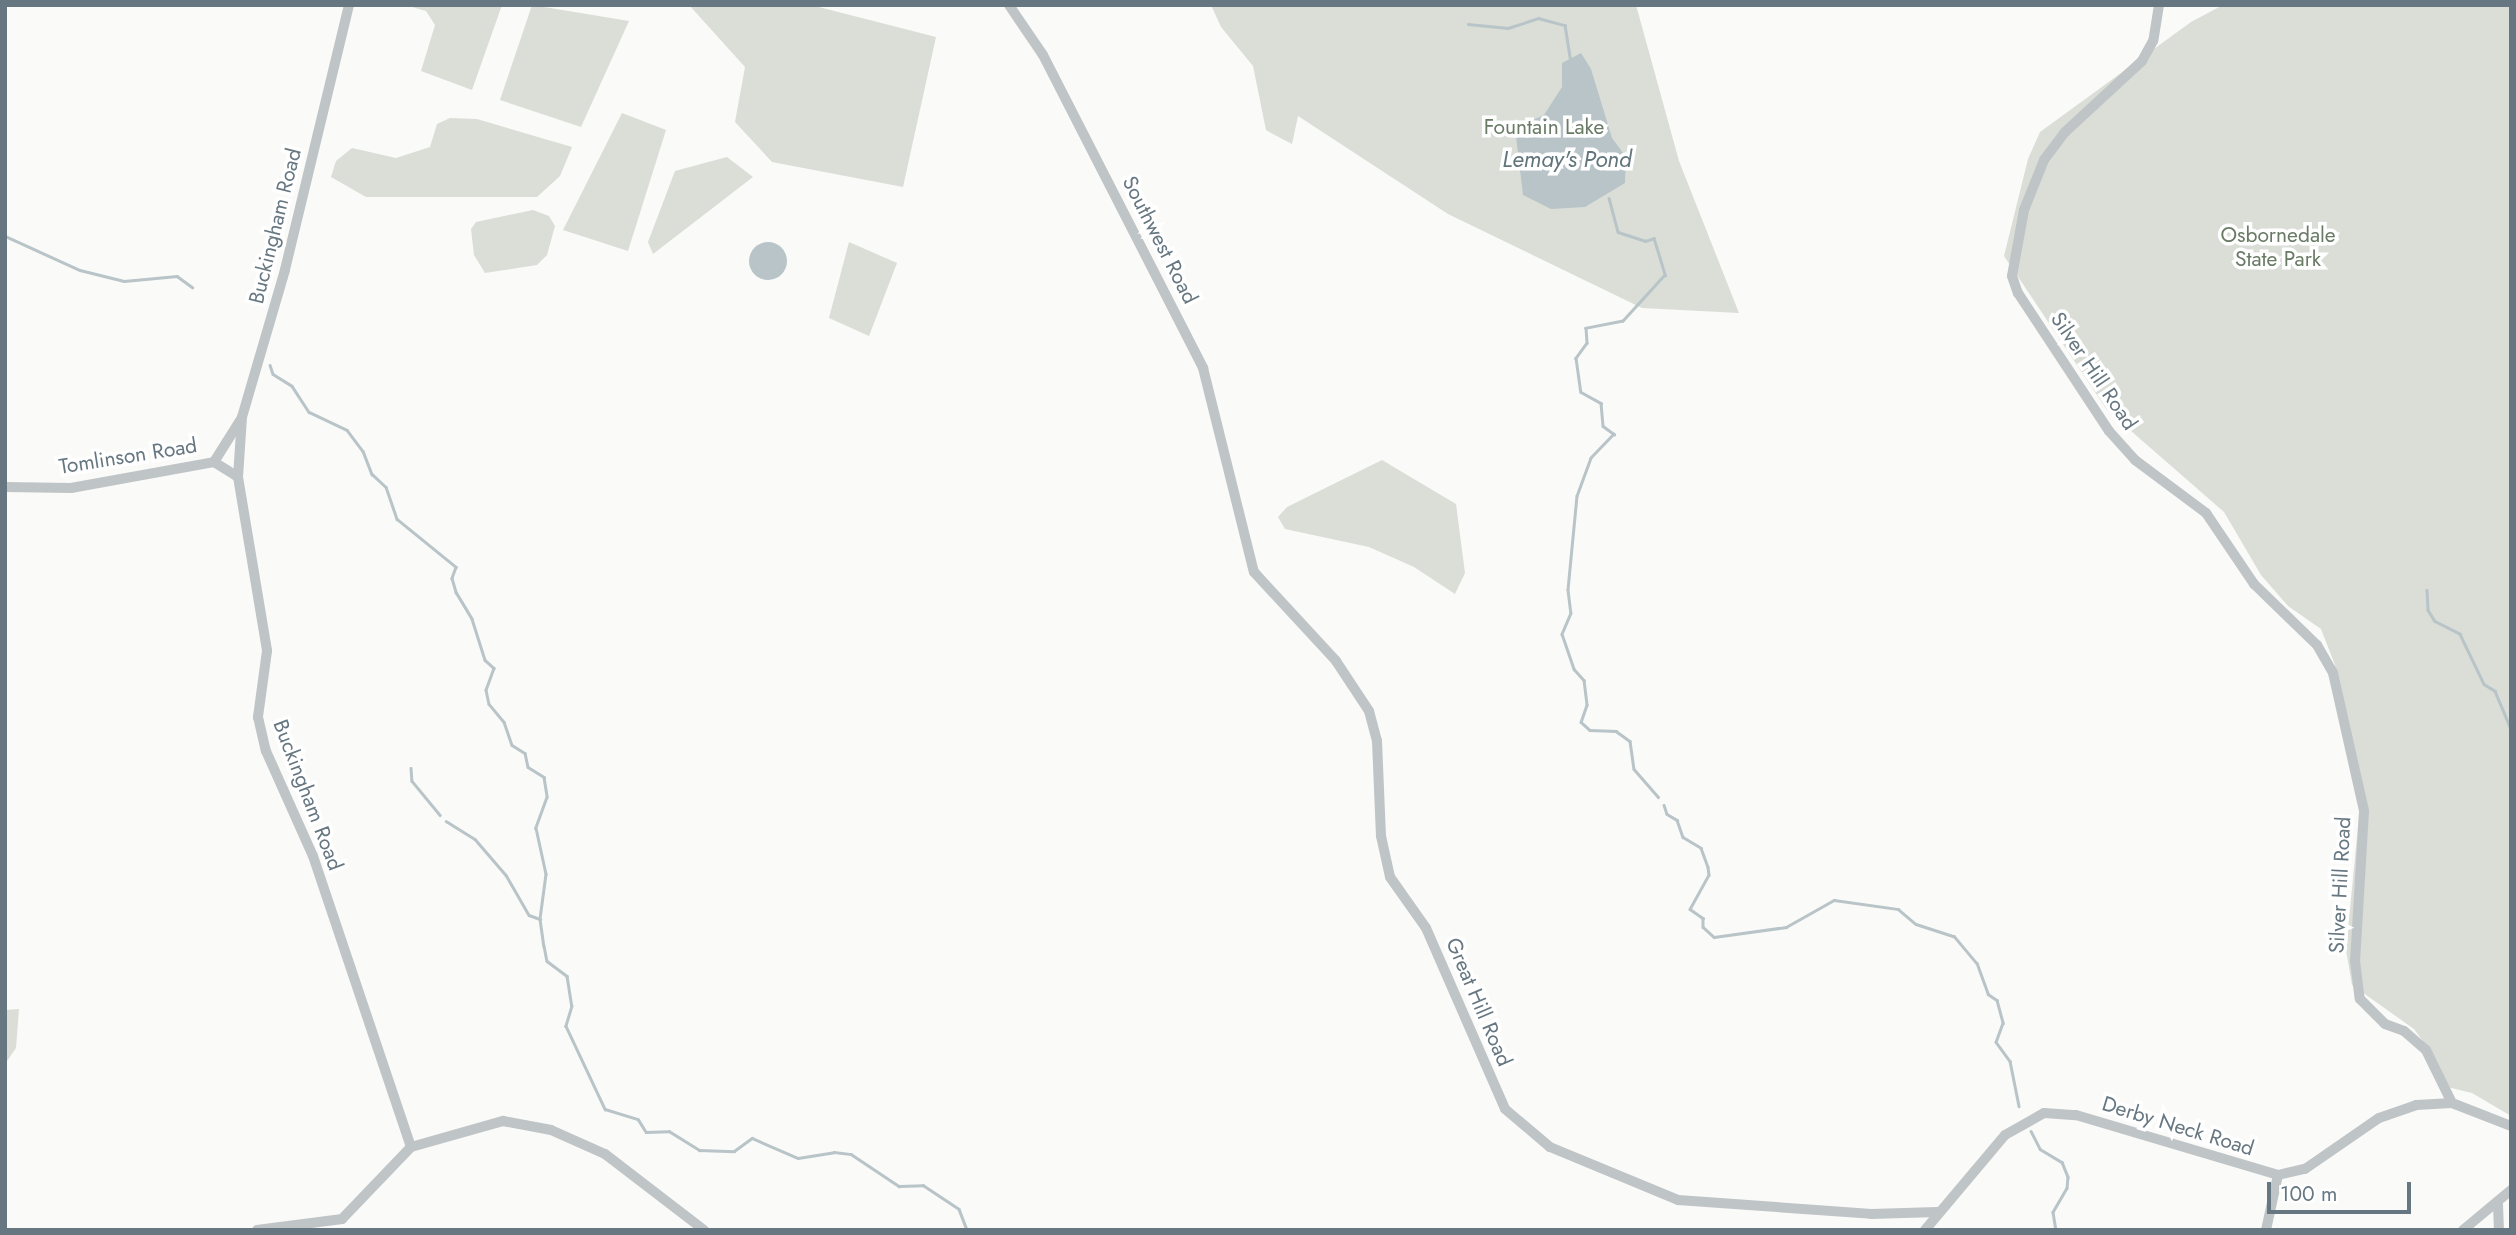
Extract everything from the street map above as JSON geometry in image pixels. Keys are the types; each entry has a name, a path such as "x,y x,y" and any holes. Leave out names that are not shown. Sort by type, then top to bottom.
{"street":[{"name":"Buckingham Road","path":"349,5 285,270 242,417 237,477 267,651 258,718 266,751 313,856 411,1147"},
{"name":"Southwest Road","path":"1009,5 1043,55 1203,368 1236,509"},
{"name":"Silver Hill Road","path":"2159,5 2153,41 2142,61 2065,132 2044,160 2024,210 2012,276 2018,293 2109,432 2135,460 2206,513 2254,584 2317,645 2333,673 2364,811 2355,949 2360,999 2385,1024 2404,1031 2427,1050 2452,1103"},
{"name":"Tomlinson Road","path":"214,462 242,417"},
{"name":"Tomlinson Road","path":"5,487 71,488 214,462 237,477"},
{"name":"Great Hill Road","path":"1236,509 1254,572 1336,661 1369,711 1377,741 1382,847 1390,877 1426,928 1505,1109 1522,1127 1550,1147 1678,1200 1871,1214 1937,1212"},
{"path":"2266,1230 2278,1175 2313,1165 2385,1115 2426,1104 2452,1103 2511,1126"},
{"name":"Derby Neck Road","path":"1925,1230 1937,1212 2006,1135 2044,1113 2076,1115 2278,1175"},
{"path":"257,1230 342,1219 411,1147 488,1122 517,1122 551,1130 605,1154 704,1230"},
{"path":"2463,1230 2498,1204 2511,1190"},
{"path":"2498,1204 2499,1230"}],"green space":[{"path":"405,5 502,5 472,90 421,71 435,25 426,11"},
{"path":"532,5 629,21 581,127 500,100"},
{"path":"689,5 811,5 936,37 903,187 772,162 735,122 745,67"},
{"name":"Fountain Lake","path":"1211,5 1636,5 1679,161 1739,313 1642,308 1448,214 1298,116 1292,144 1271,133 1266,130 1253,66 1221,27"},
{"name":"Osbornedale State Park","path":"2223,5 2511,5 2511,1116 2472,1093 2447,1087 2433,1055 2414,1029 2352,985 2346,950 2361,796 2335,665 2321,629 2288,606 2261,575 2224,512 2107,410 2004,256 2028,159 2040,132 2191,22"},
{"path":"622,113 666,130 628,251 563,230"},
{"path":"450,118 477,119 572,147 560,176 537,197 366,197 331,177 336,161 352,148 396,158 430,147 437,124"},
{"path":"727,157 753,177 653,254 648,242 675,171"},
{"path":"533,210 549,216 555,226 547,255 537,265 485,273 474,255 471,229 476,222"},
{"path":"849,242 897,263 869,336 829,318"},
{"path":"1382,460 1456,504 1465,573 1455,594 1414,567 1369,547 1285,529 1278,517 1287,507"},
{"path":"19,1009 16,1048 5,1064 5,1010"}],"water":[{"name":"Lemay's Pond","path":"1581,53 1591,69 1612,138 1626,157 1625,183 1585,207 1551,209 1523,195 1515,128 1544,115 1562,87 1562,63"},
{"path":"768,242 781,248 787,261 781,274 768,280 755,274 749,261 755,248"}],"waterway":[{"path":"1468,24 1508,28 1538,18 1565,25 1571,61"},
{"path":"1609,198 1618,232 1645,241 1654,238 1665,275 1623,321 1586,328 1587,343 1576,358 1581,392 1601,403 1603,426 1614,434 1591,458 1577,496 1568,590 1571,613 1562,634 1574,669 1584,680 1587,705 1581,722 1590,730 1616,731 1630,741 1634,769 1658,797"},
{"path":"5,236 80,270 124,281 177,276 192,287"},
{"path":"270,365 273,374 292,386 309,412 347,430 363,451 372,474 386,487 397,519 456,567 452,578 456,592 472,619 485,660 494,668 486,690 489,704 504,722 512,745 525,753 528,767 544,777 547,797 536,828 546,874 540,919 544,946 547,961 567,976 572,1006 566,1026 605,1109 638,1119 646,1132 669,1131 699,1150 734,1151 752,1138 798,1158 834,1152 851,1154 899,1186 923,1185 959,1209 967,1230"},
{"path":"2427,590 2428,610 2435,621 2460,634 2484,684 2495,691 2511,729"},
{"path":"411,768 412,781 440,815"},
{"path":"1664,805 1667,814 1677,820 1683,837 1701,848 1709,875 1690,909 1703,918 1703,927 1714,937 1786,927 1834,900 1898,909 1916,924 1954,936 1977,963 1988,994 1997,1000 2003,1023 1996,1042 2010,1061 2019,1106"},
{"path":"446,821 475,839 506,875 529,915 540,919"},
{"path":"2031,1131 2040,1149 2062,1162 2068,1177 2067,1188 2053,1212 2056,1230"},
{"path":"2099,1230 2109,1230"}]}
